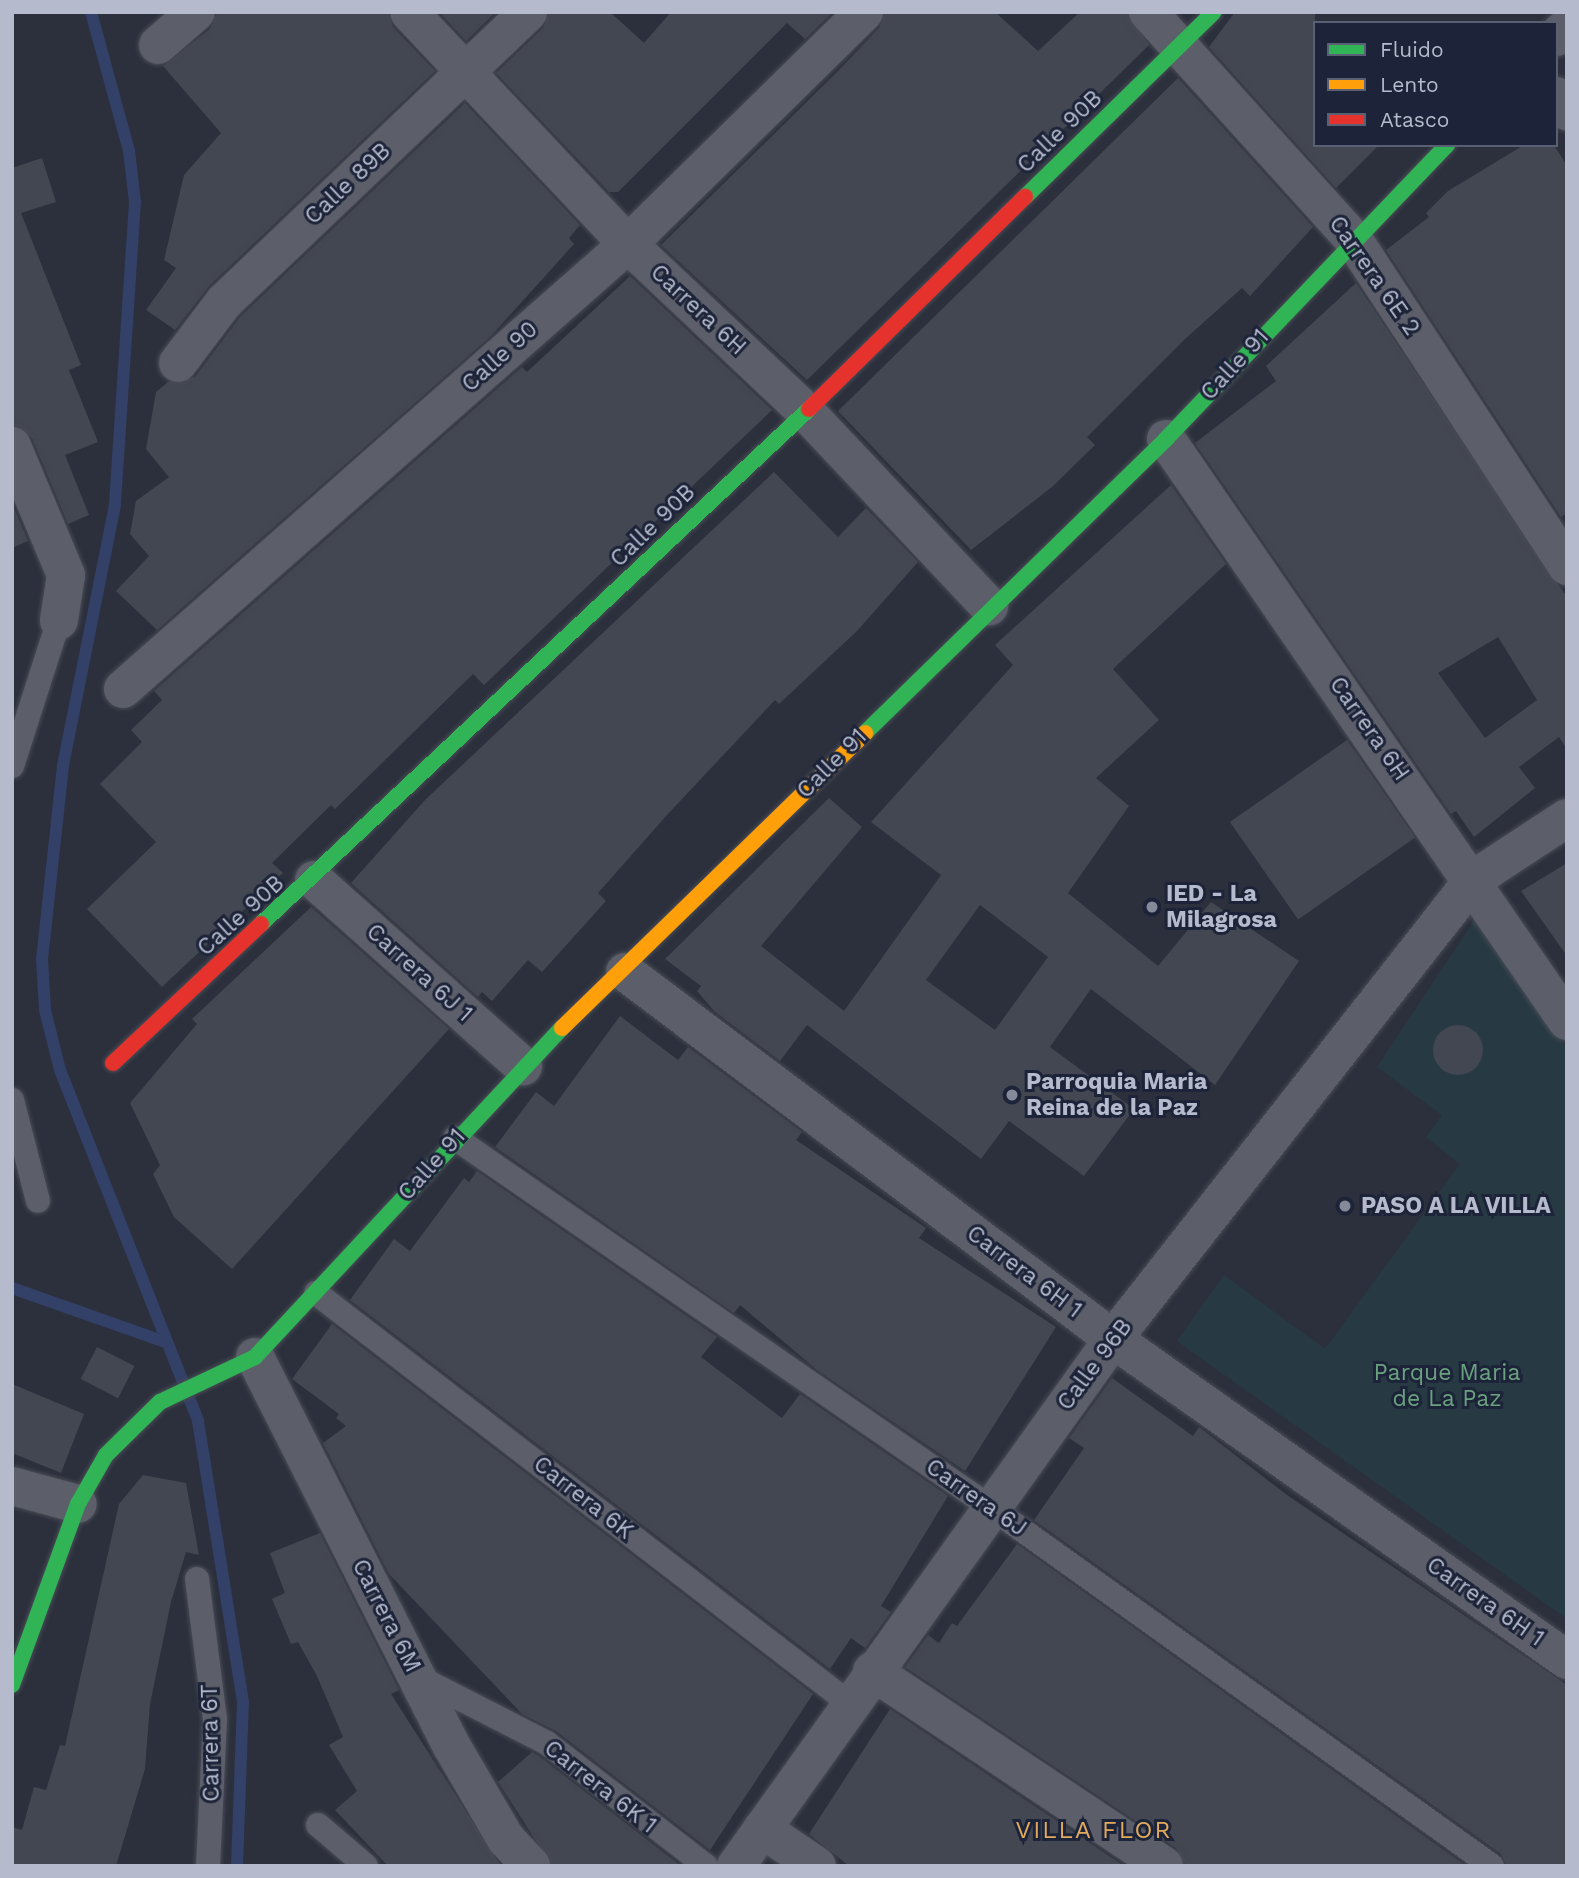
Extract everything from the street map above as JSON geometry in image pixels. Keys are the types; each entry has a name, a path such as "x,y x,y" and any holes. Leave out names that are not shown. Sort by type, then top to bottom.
{"street":[{"path":"158,45 196,12"},
{"name":"Carrera 6H","path":"409,12 468,71 628,244 806,412 989,606"},
{"name":"Calle 89B","path":"178,363 224,302 528,12"},
{"name":"Calle 90","path":"123,689 628,244 864,12"},
{"name":"Carrera 6E 2","path":"1148,12 1353,239 1567,566"},
{"name":"Calle 90B","path":"113,1063 314,880 806,412 1214,12"},
{"name":"Calle 91","path":"78,1504 106,1455 160,1402 255,1357 523,1066 625,972 989,606 1166,439 1353,239 1445,147"},
{"name":"Carrera 6H","path":"1166,439 1474,879 1567,1021"},
{"path":"12,446 66,575 59,620"},
{"name":"Calle 96B","path":"736,1866 849,1703 1113,1339 1474,879 1567,818"},
{"name":"Carrera 6J 1","path":"314,880 523,1066"},
{"name":"Carrera 6H 1","path":"625,972 1113,1339 1567,1660"},
{"name":"Carrera 6M","path":"255,1357 416,1676 506,1839 531,1866"},
{"path":"12,1486 78,1504 12,1685"},
{"path":"872,1671 1164,1866"},
{"path":"762,1829 817,1866"}],"lane":[{"path":"12,766 59,620"},
{"path":"12,1100 38,1201"},
{"name":"Carrera 6J","path":"455,1138 990,1507 1492,1866"},
{"name":"Carrera 6K","path":"316,1293 849,1703"},
{"name":"Carrera 6T","path":"197,1579 215,1719 208,1866"},
{"name":"Carrera 6K 1","path":"416,1676 547,1743 706,1866"},
{"path":"318,1825 366,1866"}],"green space":[{"name":"Parque Maria de La Paz","path":"1479,913 1567,1050 1567,1619 1177,1341 1224,1275 1325,1349 1460,1164 1426,1137 1442,1115 1377,1067"}],"building":[{"path":"217,12 388,12 393,27 435,71 209,286 175,330 146,310 176,268 164,260 184,175 221,133 163,66 210,29"},
{"path":"439,12 496,12 466,41"},
{"path":"549,12 610,12 644,43 671,12 833,12 805,39 787,23 618,192 609,192 496,73 543,28"},
{"path":"885,12 995,12 1038,51 1080,12 1127,12 1149,45 807,380 661,245 839,70 879,28"},
{"path":"1235,12 1315,12 1313,147 1377,147 1336,188 1209,47"},
{"path":"1178,78 1313,227 1250,296 1242,288 1185,339 1087,437 1095,445 1052,487 971,550 838,411"},
{"path":"465,103 580,225 569,238 574,244 491,336 157,630 116,591 149,556 130,534 136,501 169,477 146,449 156,392 168,382 195,377 240,317"},
{"path":"1521,147 1555,147 1567,166 1567,513 1561,517 1386,250 1429,217 1426,213 1448,191"},
{"path":"42,158 56,202 21,213 81,365 69,370 98,442 65,455 89,515 68,524 32,438 12,425 12,168"},
{"path":"630,276 772,410 484,685 473,674 335,809 331,805 272,863 283,873 162,987 87,909 156,842 100,784 142,742 131,730 162,700 154,691 522,367 527,372"},
{"path":"1356,283 1567,597 1567,749 1559,737 1519,767 1535,788 1474,837 1456,811 1451,814 1195,443 1276,381 1266,366","holes":["1498,637 1537,700 1485,738 1438,673"]},
{"path":"774,472 838,537 866,508 918,562 857,631 779,704 775,700 667,815 598,893 606,901 542,972 528,960 492,1001 482,992 478,997 351,883 425,800"},
{"path":"1171,485 1226,564 1113,669 1159,720 1096,778 1129,806 1068,893 1158,966 1211,902 1299,961 1215,1085 1091,989 1050,1047 1134,1109 1084,1176 1009,1121 981,1159 807,1025 780,1061 714,1011 697,991 701,986 665,959 829,798 862,827 761,946 844,1011 941,875 871,822 1013,665 995,645","holes":["980,905 1048,957 995,1030 926,980"]},
{"path":"12,503 28,541 12,548"},
{"path":"1347,740 1415,837 1298,920 1230,822"},
{"path":"1567,863 1567,956 1521,891"},
{"path":"311,907 449,1029 232,1269 174,1217 153,1174 160,1165 130,1103 197,1024 192,1019"},
{"path":"620,1016 678,1060 688,1047 802,1132 796,1140 926,1228 919,1238 1056,1327 965,1471 817,1370 740,1305 734,1313 495,1147 536,1092 554,1106"},
{"path":"1458,1025 1476,1032 1483,1050 1476,1068 1458,1075 1440,1068 1433,1050 1440,1032"},
{"path":"477,1171 717,1337 701,1357 782,1418 800,1394 948,1496 881,1606 891,1612 865,1648 851,1638 830,1669 350,1300 394,1239 410,1251 464,1178 469,1182"},
{"path":"332,1324 813,1694 710,1850 556,1731 522,1714 389,1574 323,1443 346,1426 336,1418 339,1414 292,1379"},
{"path":"97,1347 134,1366 118,1398 81,1379"},
{"path":"1112,1378 1193,1436 1199,1427 1287,1495 1567,1685 1567,1866 1507,1866 1501,1854 1034,1520 1084,1448 1069,1438"},
{"path":"12,1384 84,1414 61,1473 12,1453"},
{"path":"143,1475 186,1483 199,1555 186,1552 171,1602 150,1704 145,1769 116,1866 12,1866 12,1827 22,1830 34,1787 46,1790 60,1745 65,1746 119,1504"},
{"path":"320,1533 399,1690 391,1694 501,1866 388,1866 335,1810 357,1791 329,1745 343,1737 317,1676 298,1642 291,1644 272,1599 285,1593 270,1553"},
{"path":"1017,1544 1466,1866 1186,1866 1176,1848 905,1667 928,1635 939,1643 952,1623 957,1626"},
{"path":"890,1709 1124,1866 849,1866 809,1834"},
{"path":"532,1752 681,1866 552,1866 498,1782"}],"waterway":[{"path":"91,12 129,151 135,202 115,505 63,766 42,959 45,1010 60,1070 198,1421 243,1702 237,1866"},
{"path":"12,1288 165,1342"}],"traffic: fast":[{"path":"1025,197 1214,12"},
{"path":"865,733 1166,439 1445,147"},
{"path":"261,924 809,409"},
{"path":"12,1685 78,1504 106,1455 160,1402 255,1357 562,1028"}],"traffic: slow":[{"path":"562,1028 865,733"}],"traffic: jam":[{"path":"809,409 1025,197"},
{"path":"113,1063 261,924"}],"place":[{"name":"IED - La Milagrosa","path":"1152,907"},
{"name":"Parroquia Maria Reina de la Paz","path":"1012,1095"},
{"name":"PASO A LA VILLA","path":"1345,1206"}],"district":[{"name":"VILLA FLOR","path":"1094,1831"}]}
